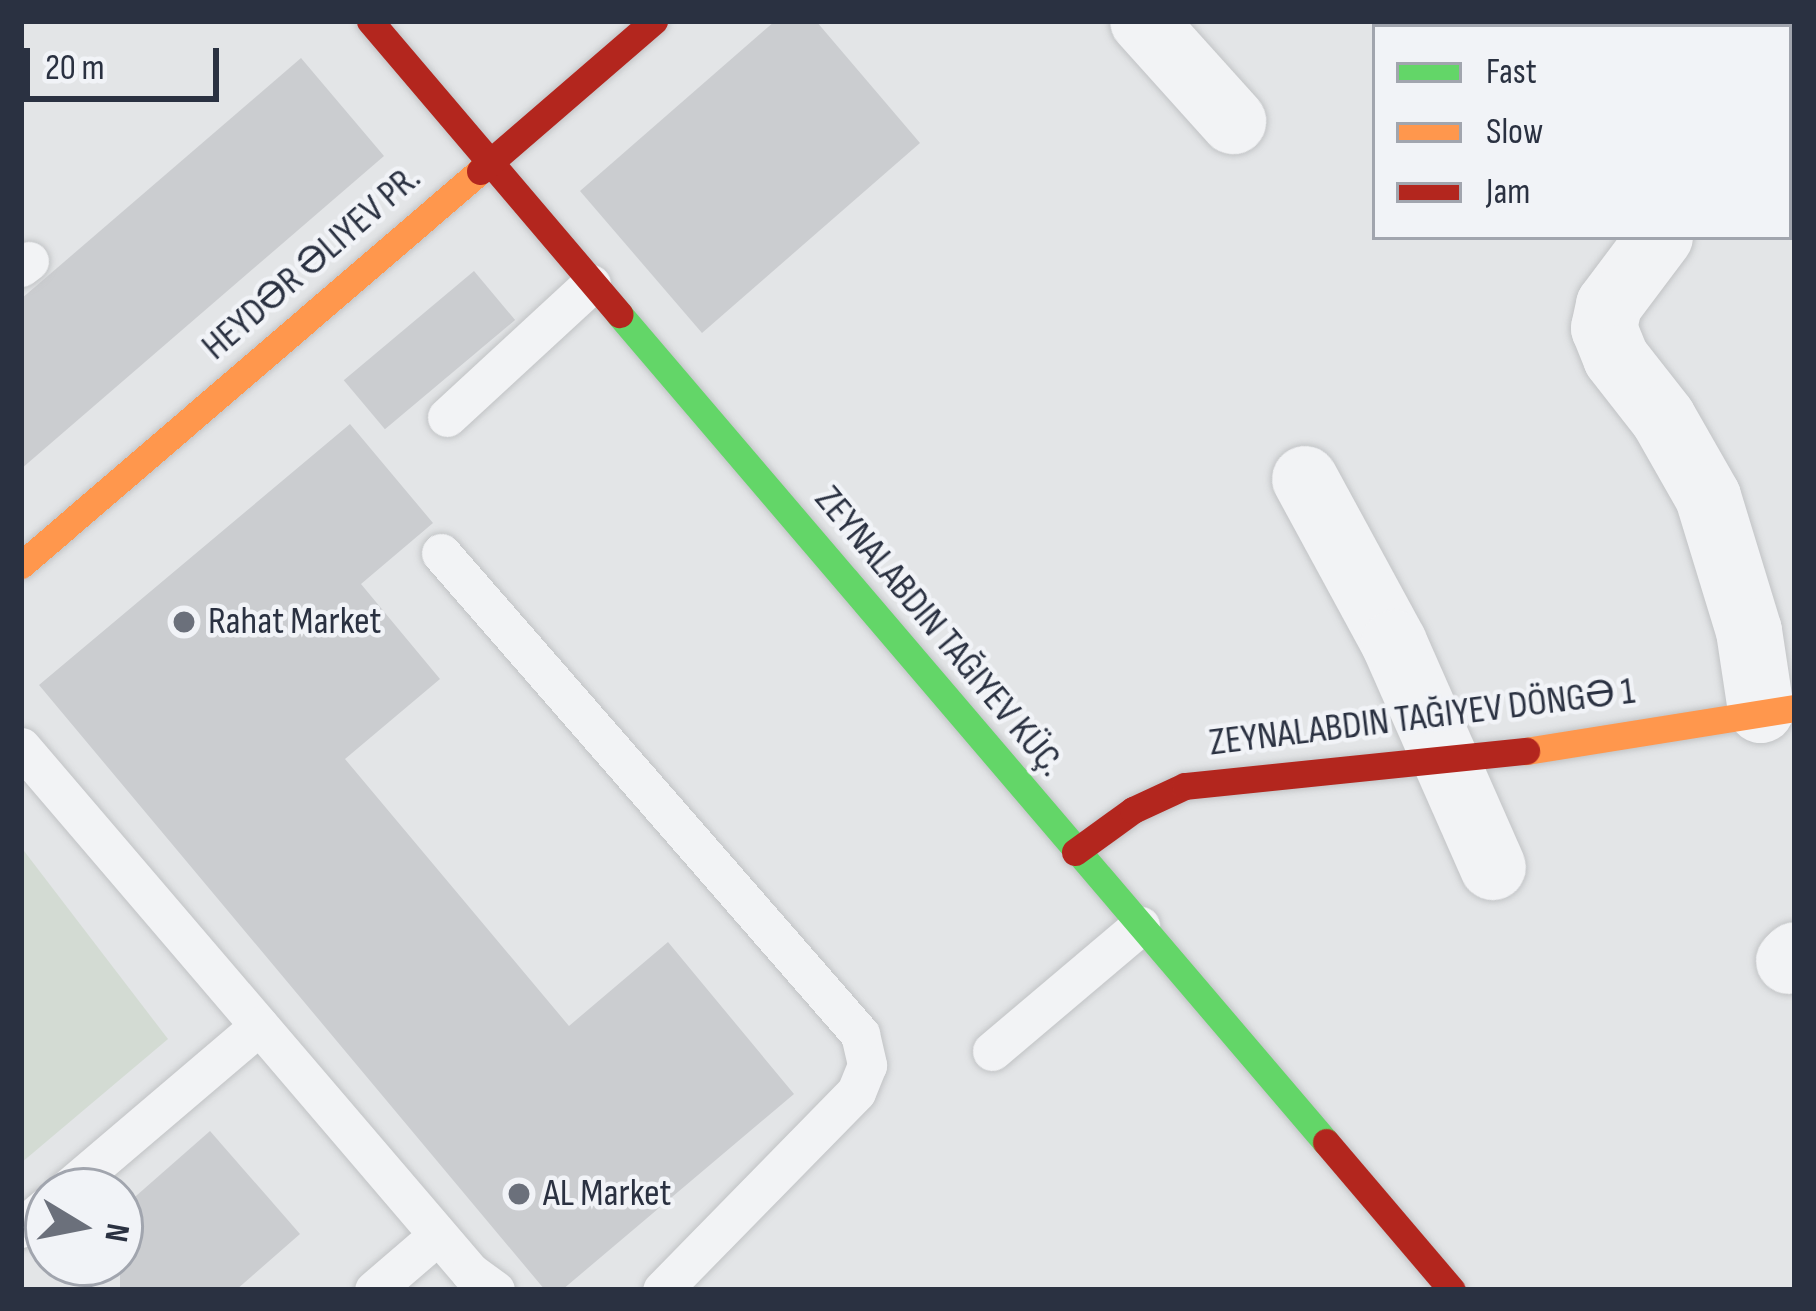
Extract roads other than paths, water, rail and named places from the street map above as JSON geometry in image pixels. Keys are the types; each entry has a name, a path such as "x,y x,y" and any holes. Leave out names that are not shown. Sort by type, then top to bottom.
{"street":[{"path":"370,21 1452,1290"},
{"name":"HEYDƏR ƏLIYEV PR.","path":"21,565 654,21"},
{"path":"1143,21 1233,121"},
{"path":"1075,851 1133,810 1185,786 1602,742 1778,710 1708,497 1663,418 1616,358 1604,328 1609,305 1658,240"},
{"path":"1305,479 1394,643 1493,867"}],"lane":[{"path":"447,417 591,284"},
{"path":"441,554 860,1034 867,1065 856,1092 662,1290"},
{"path":"21,747 470,1272 495,1290"},
{"path":"992,1051 1140,926"},
{"path":"93,1167 259,1025"},
{"path":"374,1290 439,1235"}],"place":[{"name":"Rahat Market","path":"184,622"},
{"name":"AL Market","path":"519,1194"}]}
